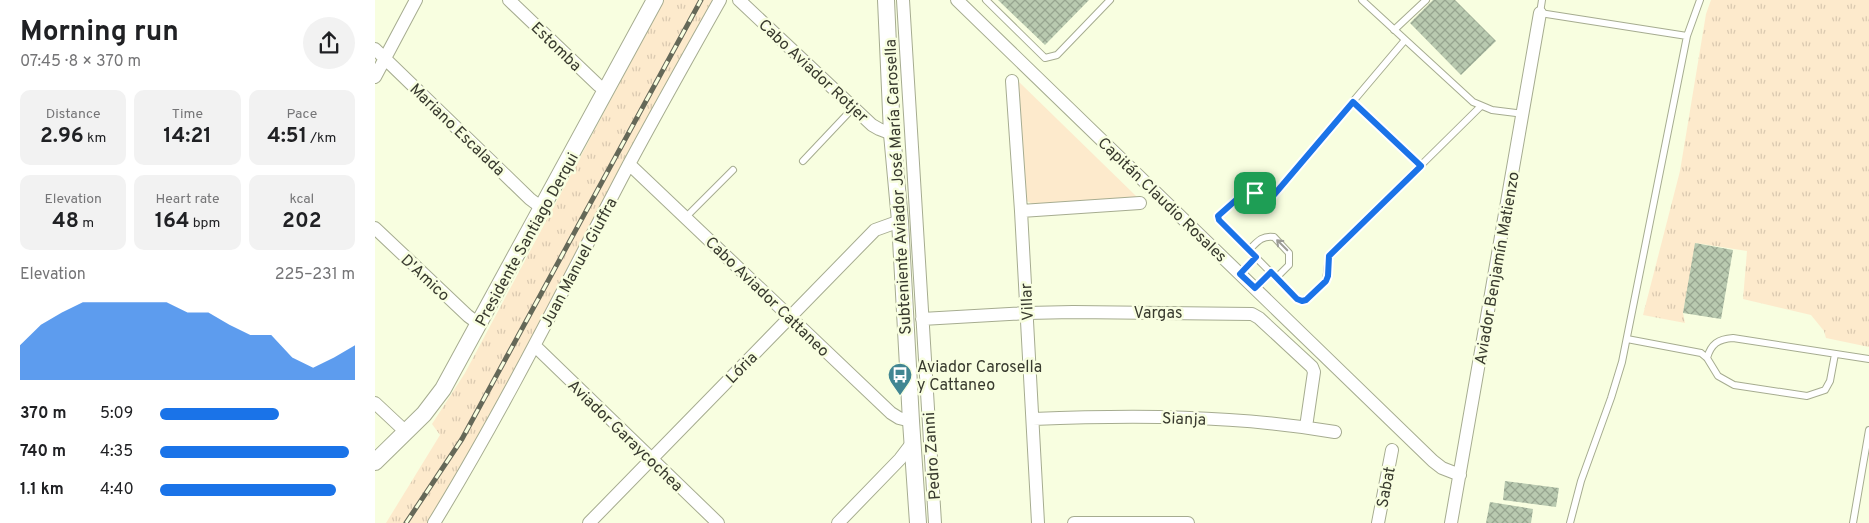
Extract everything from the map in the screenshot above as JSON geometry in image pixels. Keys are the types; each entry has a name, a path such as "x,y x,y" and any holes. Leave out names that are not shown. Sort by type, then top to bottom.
{"street":[{"path":"375,77 416,0"},
{"name":"Estomba","path":"509,0 597,85 606,91"},
{"name":"Presidente Santiago Derqui","path":"375,462 438,397 655,0"},
{"name":"Juan Manuel Giuffra","path":"434,523 475,455 535,346 629,164 720,0"},
{"name":"Cabo Aviador Rotjer","path":"739,0 854,108 879,129 892,134"},
{"name":"Subteniente Aviador José María Carosella","path":"886,0 892,134 918,523"},
{"name":"Pedro Zanni","path":"903,0 935,523"},
{"name":"Capitán Claudio Rosales","path":"957,0 1433,461 1443,468 1460,475"},
{"name":"Aviador Benjamín Matienzo","path":"1451,523 1541,6"},
{"name":"Mariano Escalada","path":"375,49 530,199 542,208"},
{"name":"Villar","path":"1013,81 1038,523"},
{"name":"Cabo Aviador Cattaneo","path":"629,164 891,413 899,418 911,421"},
{"path":"1021,211 1140,204"},
{"name":"Lória","path":"589,523 875,230 899,221"},
{"name":"D'Amico","path":"375,228 468,316 479,324"},
{"name":"Vargas","path":"922,319 1027,313 1252,314 1259,318 1312,367 1314,372 1307,427"},
{"name":"Aviador Garaycochea","path":"535,346 718,523"},
{"path":"375,403 406,432"},
{"name":"Sianja","path":"1033,419 1172,416 1271,422 1335,432"},
{"path":"838,523 900,459 913,442"},
{"name":"Sabat","path":"1378,523 1392,450"},
{"path":"1074,523 1188,523"}],"lane":[{"path":"986,0 1045,58 1057,55 1110,0"},
{"path":"1362,0 1473,102 1492,110 1523,114"},
{"path":"1394,30 1425,0"},
{"path":"1570,523 1581,482 1623,362 1687,36 1701,0"},
{"path":"1541,6 1687,36"},
{"path":"1405,40 1273,196 1266,198 1250,191 1245,192 1218,216 1219,220 1297,299 1306,300 1326,281 1329,256 1481,106"},
{"path":"1353,102 1421,166"},
{"path":"803,161 854,108"},
{"path":"685,218 733,170"},
{"path":"1249,250 1263,237 1274,237 1289,253 1289,265 1276,278"},
{"path":"1240,274 1256,257"},
{"path":"1255,288 1271,272"},
{"path":"1707,358 1710,348 1714,344 1722,339 1733,338 1869,359"},
{"path":"1627,339 1701,353 1707,358 1718,376 1733,386 1807,396 1825,390 1830,381 1835,354"},
{"path":"1853,523 1869,430"}],"green space":[{"path":"664,0 720,0 434,523 386,523 440,435 432,424 465,373"},
{"path":"1711,0 1869,0 1869,347 1826,338 1824,331 1811,315 1743,299 1747,251 1696,243 1683,313 1685,323 1643,315 1680,171 1706,14"},
{"path":"1018,81 1137,197 1034,205 1027,201 1024,194"}],"building":[{"path":"998,0 1089,0 1045,45"},
{"path":"1433,0 1455,0 1496,41 1461,75 1410,23"},
{"path":"1695,243 1733,250 1721,319 1683,313"},
{"path":"1505,481 1559,488 1556,507 1503,500"},
{"path":"1490,502 1533,509 1531,523 1486,523"}],"railway":[{"path":"406,523 462,439 701,0"}],"place":[{"name":"Aviador Carosella y Cattaneo","path":"900,396"}],"route":[{"path":"1353,102 1421,166 1329,256 1326,281 1306,300 1302,301 1297,299 1271,272 1255,288 1240,274 1256,257 1219,220 1218,216 1245,192 1255,193 1263,198 1273,196 1353,102"}]}
